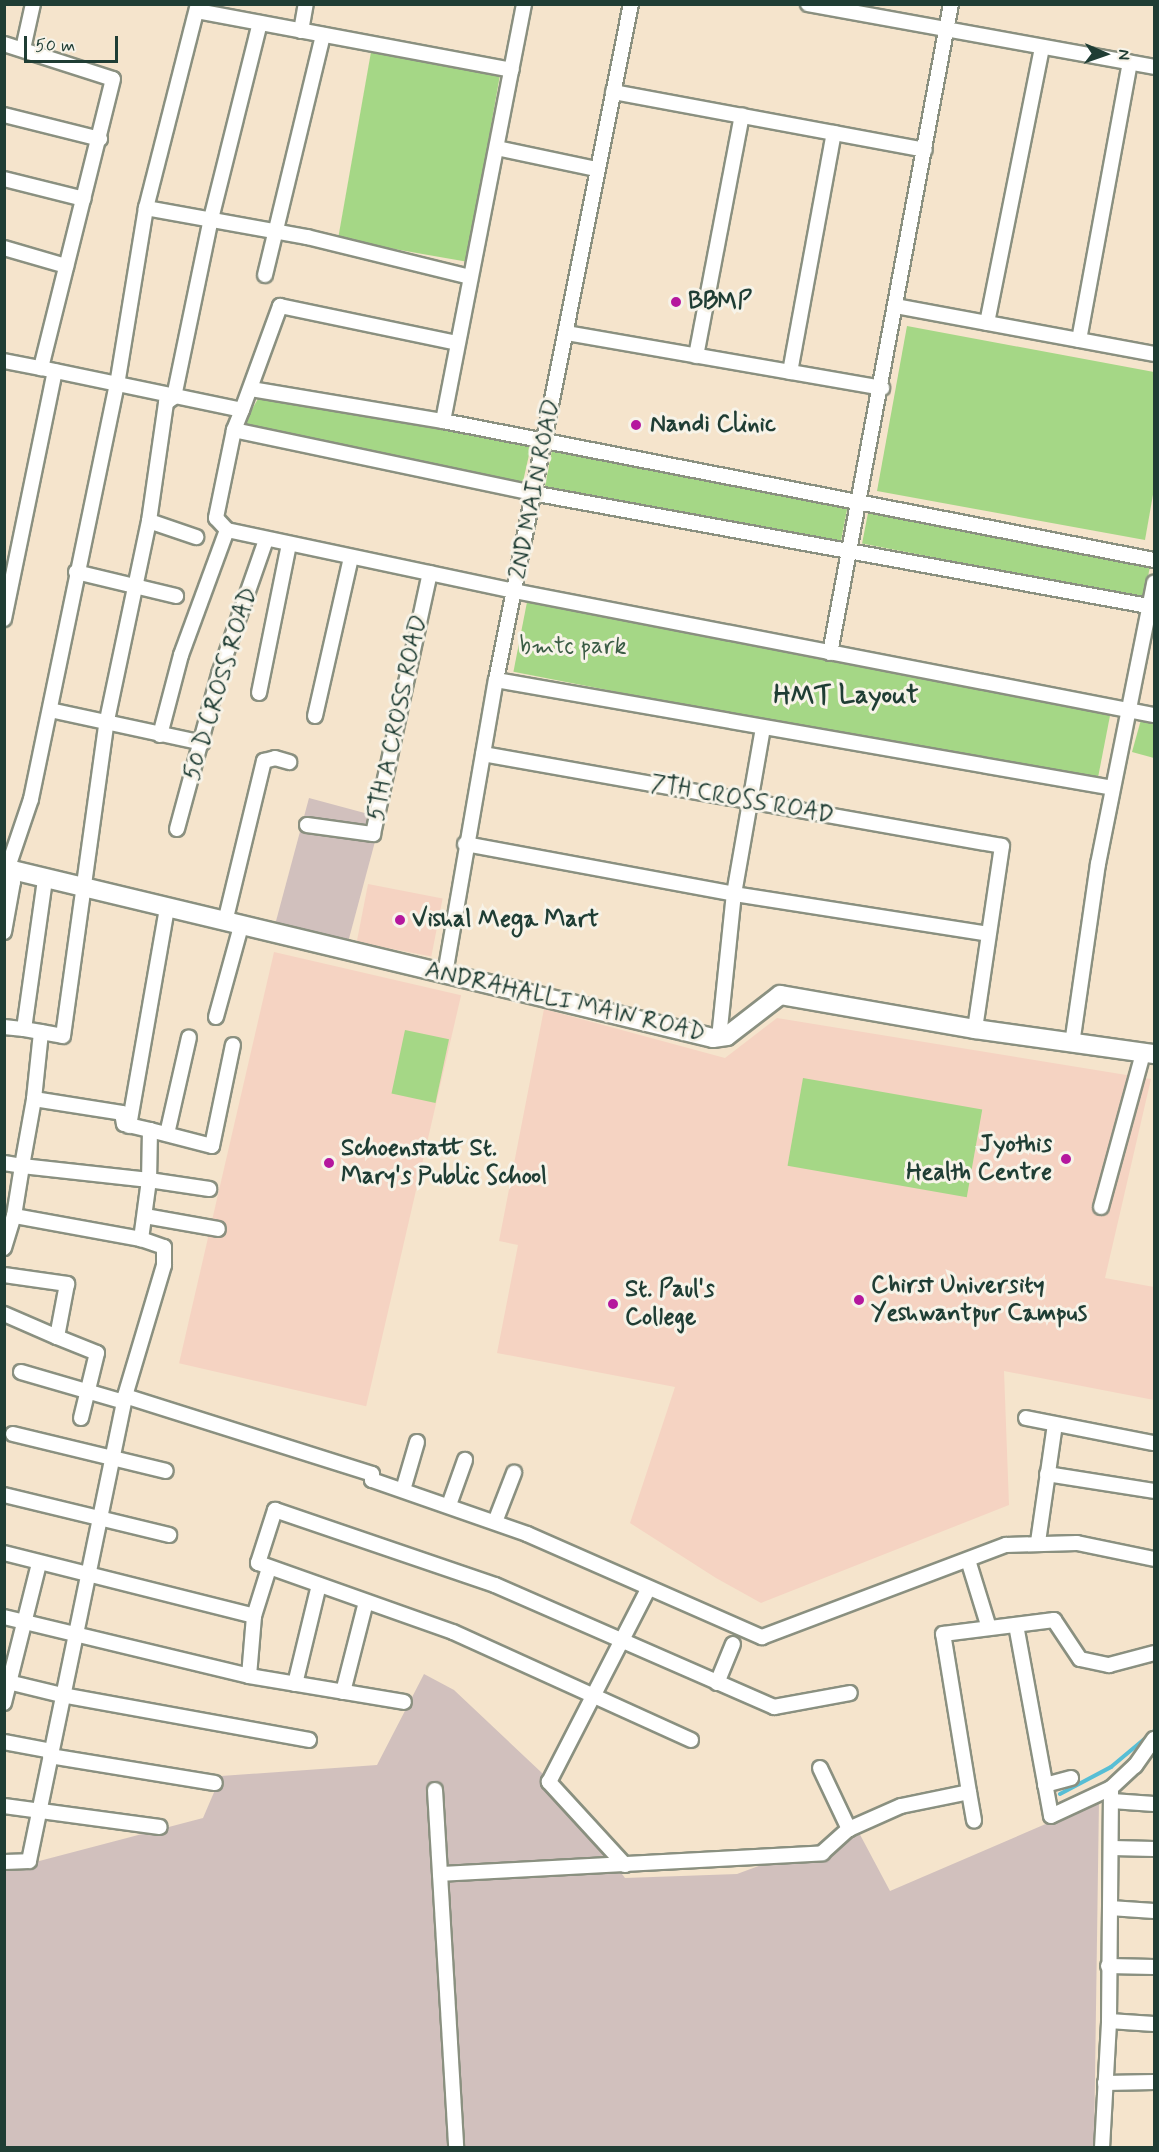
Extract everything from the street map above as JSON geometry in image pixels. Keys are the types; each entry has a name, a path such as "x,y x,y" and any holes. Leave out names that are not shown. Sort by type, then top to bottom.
{"main road":[{"name":"ANDRAHALLI MAIN ROAD","path":"7,876 45,880 81,888 719,1038 780,995 975,1029 1149,1054"}],"street":[{"path":"22,49 33,4"},
{"path":"301,31 306,4"},
{"path":"443,421 524,4"},
{"name":"2ND MAIN ROAD","path":"445,974 465,844 496,680 532,493 567,333 596,170 631,4"},
{"path":"808,4 1155,67"},
{"path":"830,653 848,550 882,388 951,4"},
{"path":"4,932 7,876 31,799 50,710 76,572 117,385 146,208 197,8 235,11 260,23 512,70"},
{"path":"4,1026 63,1036 81,888 106,725 149,521 166,403 174,397 211,219 260,23"},
{"path":"265,275 323,35"},
{"path":"4,44 113,79 100,139 41,368"},
{"path":"987,323 1042,47"},
{"path":"1079,340 1130,63"},
{"path":"613,92 925,150"},
{"path":"4,115 100,139"},
{"path":"696,356 742,115"},
{"path":"790,372 834,133"},
{"path":"497,148 596,170"},
{"path":"4,179 84,199"},
{"path":"146,208 275,231 470,277"},
{"path":"4,248 66,266"},
{"path":"457,343 280,306 251,390 234,430 216,518 227,530 351,558 1155,715"},
{"path":"895,306 1155,354"},
{"path":"567,333 882,388"},
{"path":"4,361 242,410"},
{"path":"4,619 55,371"},
{"path":"251,390 443,421 1155,560"},
{"path":"234,430 532,493 1152,607"},
{"path":"149,521 196,537"},
{"path":"160,735 182,655 227,530"},
{"name":"50 D CROSS ROAD","path":"177,829 219,674 266,540"},
{"path":"259,693 289,544"},
{"path":"315,716 351,558"},
{"path":"76,572 176,596"},
{"name":"5TH A CROSS ROAD","path":"308,825 373,834 430,573"},
{"path":"1072,1044 1113,788 1131,710 1155,583"},
{"path":"496,680 1113,788"},
{"path":"50,710 106,725 202,742"},
{"path":"719,1038 734,894 763,728"},
{"name":"7TH CROSS ROAD","path":"483,754 1002,846 988,934"},
{"path":"216,1017 264,761 275,759 289,762"},
{"path":"465,844 734,894 988,934 975,1029"},
{"path":"24,1029 45,880"},
{"path":"129,1126 167,909"},
{"path":"4,1248 14,1216 34,1099 41,1032"},
{"path":"167,1134 189,1037"},
{"path":"34,1099 122,1113 124,1125 213,1146 233,1045"},
{"path":"1101,1207 1149,1054"},
{"path":"141,1239 149,1180 150,1130"},
{"path":"4,1163 209,1189"},
{"path":"4,1862 29,1861 41,1813 62,1695 78,1634 86,1577 124,1399 164,1265 164,1247 141,1239 14,1216"},
{"path":"145,1216 218,1229"},
{"path":"4,1275 67,1284 57,1337"},
{"path":"4,1314 96,1351 81,1418"},
{"path":"21,1372 124,1399 372,1474 372,1480 495,1522 762,1637 1005,1545 1038,1542 1077,1543 1155,1559"},
{"path":"1026,1418 1155,1443"},
{"path":"1038,1542 1055,1424"},
{"path":"13,1434 166,1471"},
{"path":"403,1490 417,1442"},
{"path":"449,1505 465,1460"},
{"path":"495,1522 514,1473"},
{"path":"1047,1473 1155,1491"},
{"path":"4,1495 169,1535"},
{"path":"691,1740 453,1632 258,1563 275,1510 495,1585 774,1707 850,1693"},
{"path":"4,1553 86,1577 254,1616"},
{"path":"968,1560 989,1628"},
{"path":"4,1703 7,1681 39,1564"},
{"path":"249,1676 254,1616 269,1568"},
{"path":"295,1684 319,1585"},
{"path":"625,1865 549,1782 625,1640 648,1589"},
{"path":"343,1692 366,1602"},
{"path":"4,1617 249,1676 404,1702"},
{"path":"974,1821 943,1634 1054,1620 1080,1659 1109,1665 1155,1653"},
{"path":"1016,1625 1051,1816 1111,1794 1155,1739"},
{"path":"717,1683 734,1644"},
{"path":"7,1681 62,1695 309,1740"},
{"path":"4,1742 50,1754 215,1782"},
{"path":"820,1768 849,1829"},
{"path":"1045,1785 1071,1778"},
{"path":"435,1790 456,2148"},
{"path":"440,1874 822,1853 849,1829 901,1806 969,1792"},
{"path":"1111,1794 1155,1804"},
{"path":"1102,2148 1109,2021 1111,1794"},
{"path":"4,1806 41,1813 160,1827"},
{"path":"1112,1848 1155,1850"},
{"path":"1110,1908 1155,1911"},
{"path":"1108,1966 1155,1967"},
{"path":"1109,2021 1155,2024"},
{"path":"1105,2083 1155,2082"}],"shaded area":[{"path":"309,798 381,817 348,944 275,925"},
{"name":"Vishal Mega Mart","path":"368,884 443,899 431,956 357,942"},
{"name":"Schoenstatt St. Mary's Public School","path":"274,952 461,995 366,1406 179,1363"},
{"path":"544,1009 725,1058 777,1018 1151,1079 1105,1278 1154,1287 1154,1400 1004,1371 1009,1505 761,1603 716,1578 630,1523 675,1387 497,1353 518,1245 499,1241"},
{"path":"424,1674 454,1690 559,1789 625,1878 737,1874 857,1829 890,1891 1099,1801 1094,2147 5,2148 5,1870 203,1818 221,1776 377,1765"}],"green space":[{"path":"371,52 500,75 467,262 338,239"},
{"path":"907,326 1154,372 1154,489 1145,540 877,491"},
{"path":"259,397 531,446 522,486 242,427"},
{"path":"552,450 847,507 840,546 545,488"},
{"path":"868,513 1150,568 1144,598 862,543"},
{"name":"bmtc park","path":"527,602 1110,715 1097,785 513,672"},
{"path":"1142,716 1154,718 1154,758 1132,752"},
{"path":"405,1030 449,1039 436,1103 391,1094"},
{"path":"803,1078 982,1110 967,1197 788,1166"}],"waterway":[{"path":"1060,1794 1111,1767 1154,1731"}],"place":[{"name":"BBMP","path":"676,302"},
{"name":"Nandi Clinic","path":"636,425"},
{"name":"Vishal Mega Mart","path":"400,920"},
{"name":"Jyothis Health Centre","path":"1066,1159"},
{"name":"Schoenstatt St. Mary's Public School","path":"329,1163"},
{"name":"Chirst University Yeshwantpur Campus","path":"859,1300"},
{"name":"St. Paul's College","path":"613,1304"}],"district":[{"name":"HMT Layout","path":"846,697"}]}
